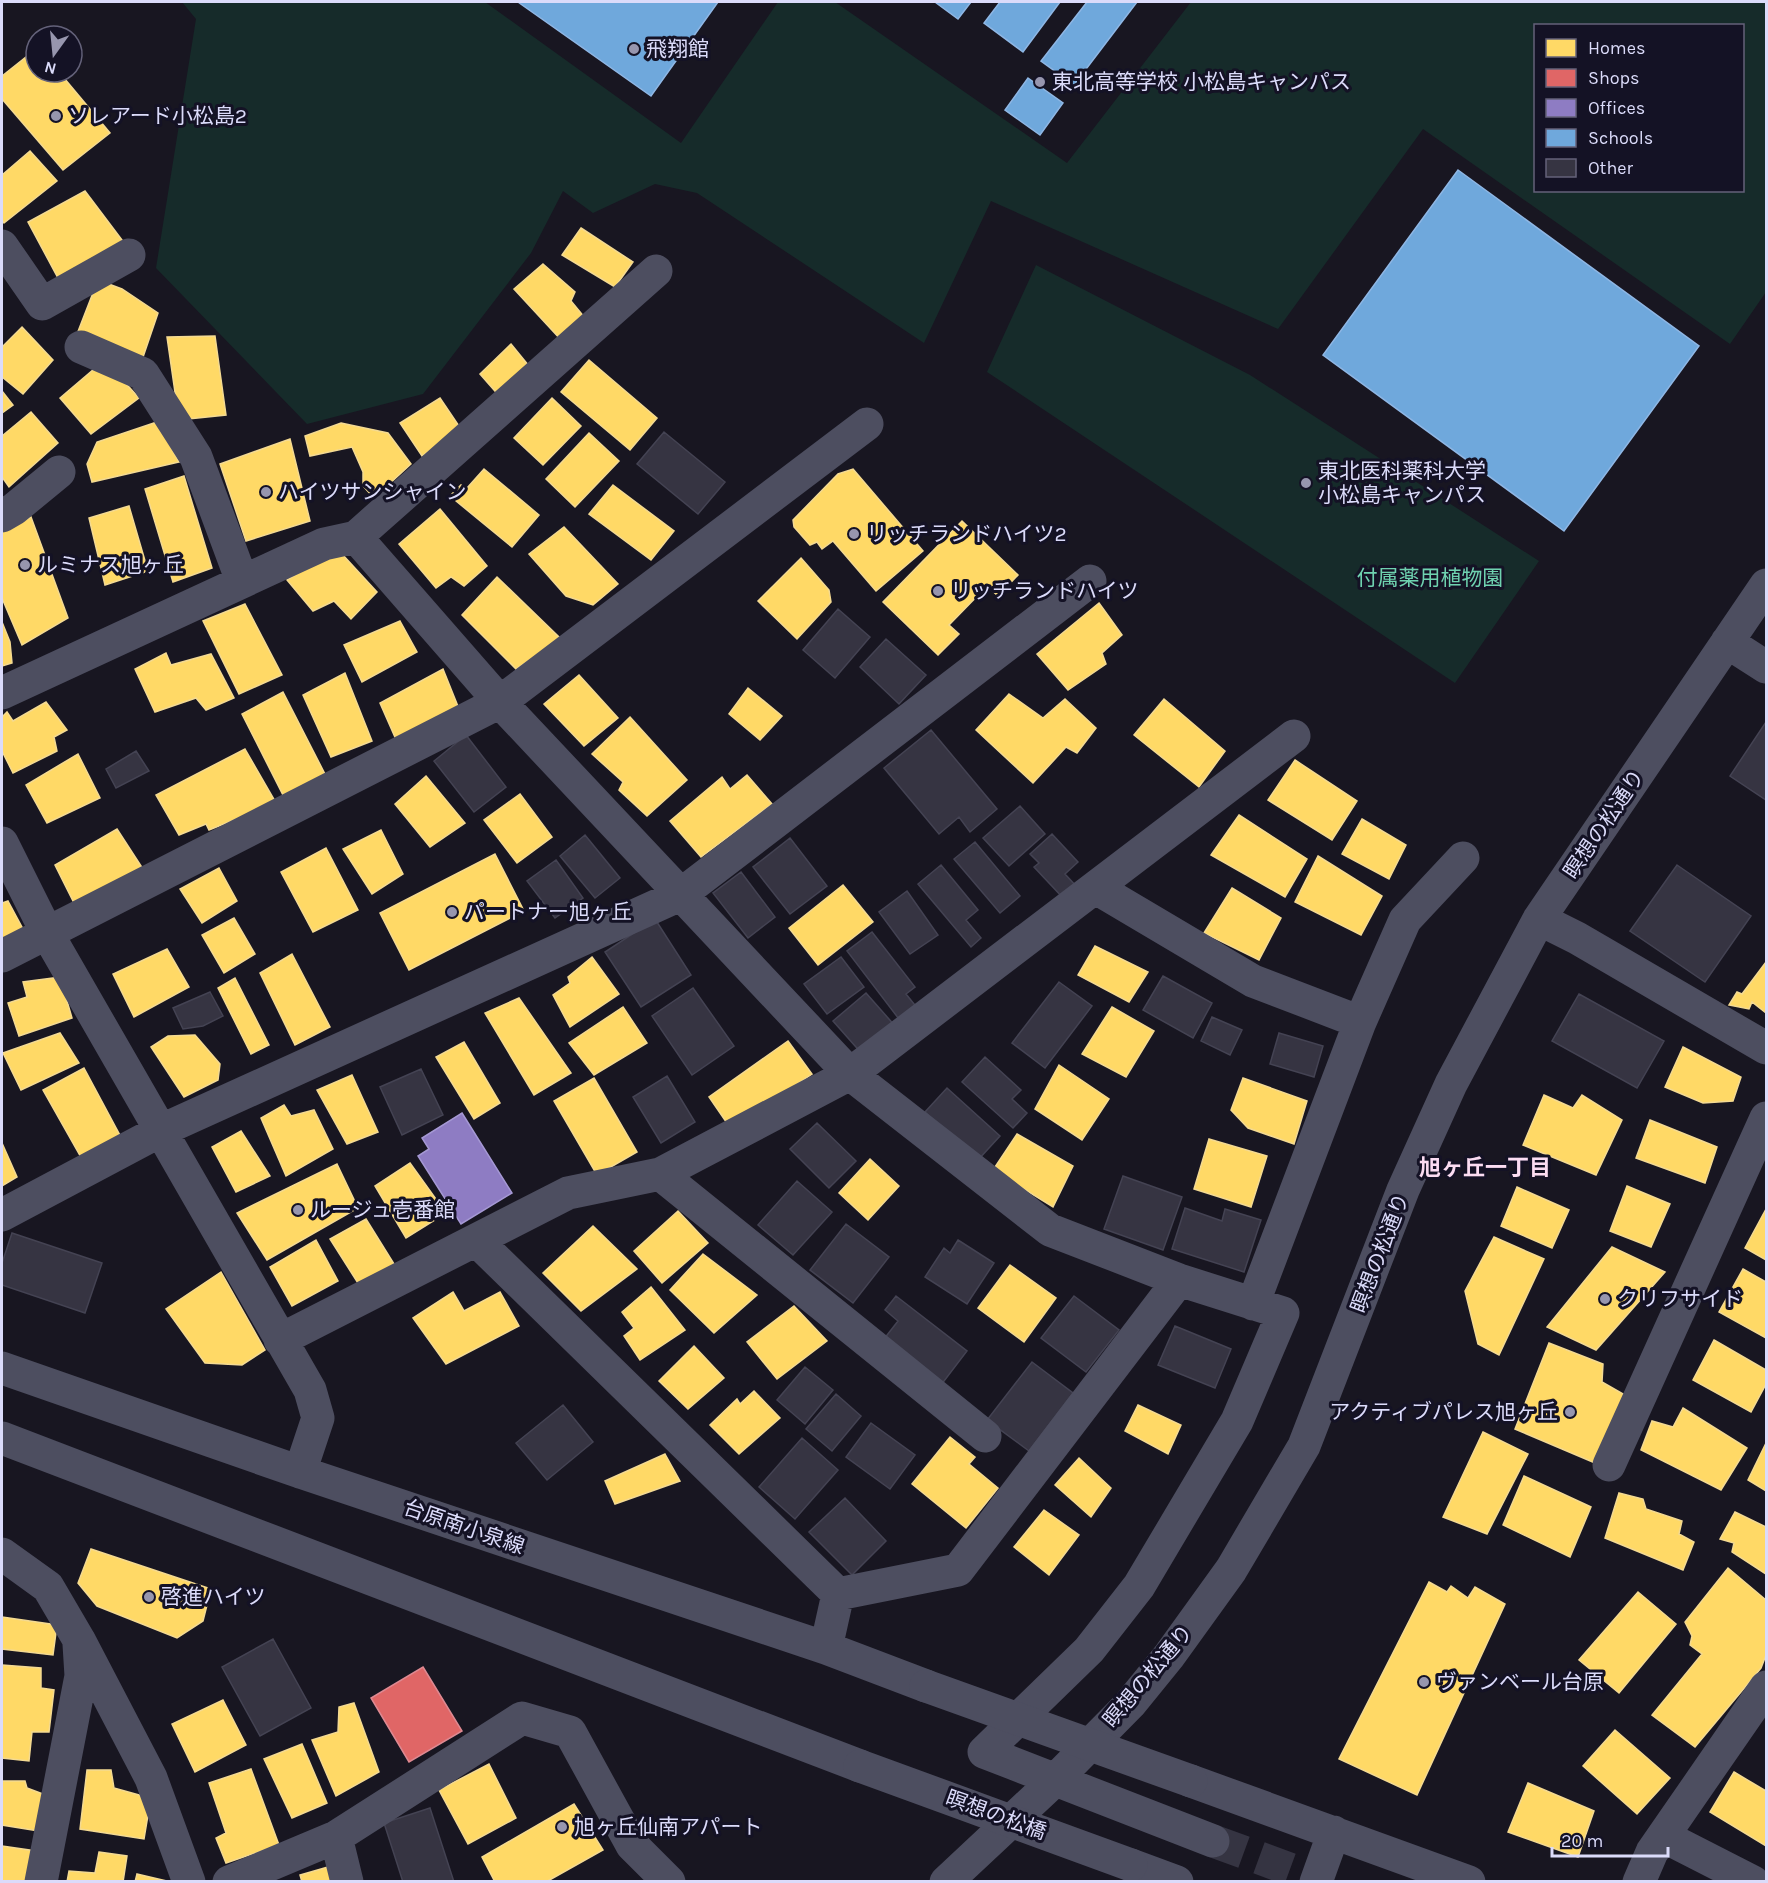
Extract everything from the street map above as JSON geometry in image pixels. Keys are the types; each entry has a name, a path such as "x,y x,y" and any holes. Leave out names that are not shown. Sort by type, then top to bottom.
{"street":[{"path":"2,246 42,304 129,255"},
{"path":"2,693 324,544 356,537 656,271"},
{"path":"81,347 143,374 196,457 242,581"},
{"path":"2,956 500,702 867,424"},
{"path":"2,516 59,472"},
{"path":"356,537 500,702 850,1074 1050,1230 1179,1280 1283,1313 1237,1421 1139,1586 1089,1650 984,1752 1213,1841"},
{"path":"2,1215 162,1130 680,895 1090,581"},
{"name":"瞑想の松通り","path":"946,1881 1055,1780 1130,1704 1169,1656 1231,1570 1290,1473 1314,1425 1413,1169 1451,1084 1539,919 1767,585"},
{"path":"1727,642 1767,667"},
{"path":"280,1340 568,1193 660,1174 850,1074 1294,736"},
{"path":"2,843 47,933 310,1390 318,1418 300,1472"},
{"path":"1253,1304 1360,1022 1405,920 1463,858"},
{"path":"1096,888 1253,981 1360,1022"},
{"path":"1539,919 1577,938 1767,1048"},
{"path":"1609,1465 1767,1118"},
{"path":"660,1174 985,1436"},
{"path":"476,1240 838,1594"},
{"path":"838,1594 958,1570 1179,1280"},
{"name":"台原南小泉線","path":"2,1368 300,1472 826,1648 1334,1832"},
{"name":"瞑想の松橋","path":"2,1438 860,1766 1177,1881"},
{"path":"2,1554 48,1587 79,1640 151,1778 189,1881"},
{"path":"826,1648 838,1594"},
{"path":"40,1881 81,1676 79,1640"},
{"path":"1639,1881 1658,1844 1767,1687"},
{"path":"229,1881 336,1837 522,1718 570,1732 632,1845 669,1881"},
{"path":"1316,1881 1334,1832 1469,1881"},
{"path":"336,1837 348,1881"},
{"path":"1658,1844 1753,1881"}],"green space":[{"path":"182,2 485,2 681,143 778,2 835,2 1067,163 1191,2 1766,2 1766,292 1730,344 1423,129 1278,329 991,201 924,343 697,193 655,184 593,213 563,191 531,253 423,394 307,424 156,268 196,19"},
{"name":"付属薬用植物園","path":"1036,265 1250,375 1539,561 1455,683 987,372"}],"building: Homes":[{"name":"ソレアード小松島2","path":"24,59 24,84 69,84 110,133 63,170 2,99 2,76"},
{"path":"30,151 57,181 4,223 2,220 2,175"},
{"path":"85,191 125,244 58,278 28,222"},
{"path":"581,228 633,262 615,287 562,255"},
{"path":"543,264 575,292 571,301 585,318 562,341 514,289"},
{"path":"98,280 122,289 158,313 141,363 77,334"},
{"path":"22,327 53,360 23,394 2,377 2,347"},
{"path":"215,336 226,415 179,420 167,337"},
{"path":"511,344 533,371 501,398 480,374"},
{"path":"589,360 657,418 630,450 561,392"},
{"path":"94,369 119,376 139,398 91,434 60,398"},
{"path":"2,391 13,405 2,413"},
{"path":"440,398 461,429 422,456 400,423"},
{"path":"552,398 581,426 543,465 514,438"},
{"path":"31,412 58,443 9,487 2,477 2,436"},
{"path":"157,422 179,462 92,482 87,464 97,442"},
{"path":"341,423 388,433 411,464 374,498 363,486 363,472 352,447 310,456 305,436"},
{"path":"589,433 619,461 575,507 546,479"},
{"name":"ハイツサンシャイン","path":"290,439 310,521 246,541 220,464"},
{"path":"484,469 539,515 512,547 450,496 461,485 467,488"},
{"name":"リッチランドハイツ2","path":"853,469 923,551 876,591 833,541 822,549 817,542 810,545 794,527 793,520 838,474"},
{"path":"184,476 212,568 173,582 145,489"},
{"path":"613,485 674,531 651,560 589,514"},
{"path":"129,506 148,571 105,585 89,518"},
{"path":"440,509 487,566 464,586 451,577 436,588 399,544"},
{"name":"ルミナス旭ヶ丘","path":"31,517 68,618 22,645 2,598 2,531"},
{"name":"リッチランドハイツ","path":"962,521 1018,575 998,596 987,586 949,625 959,634 938,655 883,602"},
{"path":"564,527 618,584 593,605 566,596 529,554"},
{"path":"342,554 377,592 351,619 334,601 313,611 287,580 327,555"},
{"path":"801,558 829,590 831,602 797,639 758,601"},
{"path":"497,577 561,639 516,669 462,615"},
{"path":"1099,603 1122,635 1102,653 1106,664 1068,690 1037,654"},
{"path":"245,604 282,675 239,694 203,621"},
{"path":"400,621 417,652 362,682 344,645"},
{"path":"2,622 10,642 12,663 2,666"},
{"path":"166,653 171,665 211,654 234,698 206,710 196,698 155,712 135,669"},
{"path":"443,669 461,714 398,744 380,703"},
{"path":"345,673 372,741 331,757 303,695"},
{"path":"579,675 618,718 584,746 544,704"},
{"path":"748,688 782,716 760,740 729,714"},
{"path":"283,692 327,778 283,795 242,714"},
{"path":"1009,694 1043,718 1065,699 1096,728 1077,753 1066,747 1033,783 976,730"},
{"path":"1164,699 1225,751 1199,787 1134,735"},
{"path":"46,702 67,730 54,737 57,751 13,773 2,751 2,717 7,712 13,721"},
{"path":"630,717 687,780 647,816 619,790 623,782 592,754"},
{"path":"245,749 276,803 209,830 206,824 179,835 156,795"},
{"path":"78,754 100,798 47,823 26,785"},
{"path":"1295,760 1357,801 1332,840 1268,800"},
{"path":"747,775 772,804 701,857 670,821 722,777 730,789"},
{"path":"426,776 465,823 430,847 395,804"},
{"path":"520,794 552,837 517,863 484,820"},
{"path":"1239,815 1307,859 1285,897 1211,855"},
{"path":"1362,819 1406,845 1389,879 1342,854"},
{"path":"117,829 143,869 76,907 55,865"},
{"path":"381,830 403,874 372,894 343,849"},
{"path":"326,848 358,910 313,932 281,872"},
{"name":"パートナー旭ヶ丘","path":"495,854 524,911 409,970 380,913"},
{"path":"1318,856 1382,896 1361,935 1295,902"},
{"path":"219,868 237,901 202,923 180,889"},
{"path":"843,885 873,922 818,965 789,928"},
{"path":"1232,888 1281,918 1259,960 1204,933"},
{"path":"8,901 23,929 2,940 2,903"},
{"path":"234,918 255,954 224,973 202,935"},
{"path":"1095,946 1148,972 1129,1002 1078,975"},
{"path":"167,949 189,987 134,1017 113,974"},
{"path":"292,954 330,1027 295,1045 260,973"},
{"path":"592,957 619,994 570,1027 553,995 570,983 568,977"},
{"path":"1766,962 1766,1013 1752,1002 1749,1009 1729,1005 1737,992 1742,994"},
{"path":"60,977 72,1018 19,1036 8,1003 27,997 23,982"},
{"path":"235,978 269,1045 251,1054 218,988"},
{"path":"519,998 571,1073 534,1095 485,1013"},
{"path":"623,1007 647,1043 594,1075 569,1043"},
{"path":"1112,1007 1154,1031 1126,1077 1082,1054"},
{"path":"60,1033 79,1063 21,1090 3,1053"},
{"path":"195,1035 220,1064 218,1080 184,1097 151,1047 168,1036"},
{"path":"788,1041 812,1074 731,1129 709,1097"},
{"path":"464,1042 500,1103 474,1119 436,1057"},
{"path":"1683,1047 1741,1077 1733,1101 1703,1103 1665,1087"},
{"path":"1059,1065 1109,1099 1082,1140 1035,1109"},
{"path":"84,1068 123,1141 82,1159 43,1090"},
{"path":"352,1075 378,1132 347,1144 317,1090"},
{"path":"594,1078 637,1152 597,1175 554,1101"},
{"path":"1243,1078 1307,1101 1294,1144 1248,1128 1231,1110"},
{"path":"1544,1095 1573,1108 1582,1095 1622,1120 1596,1175 1523,1145"},
{"path":"284,1105 291,1116 314,1110 333,1149 286,1176 261,1118"},
{"path":"1650,1120 1717,1147 1705,1183 1636,1158"},
{"path":"241,1131 270,1176 236,1192 212,1147"},
{"path":"1017,1134 1073,1166 1053,1207 993,1170"},
{"path":"1209,1139 1267,1156 1251,1207 1194,1189"},
{"path":"2,1143 17,1177 2,1186"},
{"path":"870,1159 899,1186 868,1220 839,1193"},
{"path":"410,1163 446,1213 406,1238 375,1186"},
{"name":"ルージュ壱番館","path":"337,1164 358,1208 267,1260 237,1213"},
{"path":"1627,1186 1670,1204 1651,1247 1610,1231"},
{"path":"1517,1187 1569,1210 1552,1248 1501,1226"},
{"path":"1766,1209 1766,1260 1745,1248"},
{"path":"678,1211 708,1243 662,1283 634,1251"},
{"path":"366,1219 399,1272 363,1291 330,1239"},
{"path":"593,1226 637,1269 581,1311 543,1273"},
{"path":"1494,1237 1544,1259 1499,1355 1478,1344 1465,1291"},
{"path":"316,1240 338,1281 292,1306 270,1267"},
{"name":"クリフサイド","path":"1612,1247 1665,1272 1596,1350 1547,1327"},
{"path":"703,1254 757,1295 714,1333 670,1290"},
{"path":"1010,1265 1056,1298 1024,1342 978,1308"},
{"path":"1743,1269 1766,1282 1766,1338 1719,1312"},
{"path":"221,1272 265,1350 242,1365 205,1363 166,1309"},
{"path":"651,1287 685,1330 640,1360 624,1336 634,1328 622,1312"},
{"path":"453,1292 464,1311 500,1292 519,1326 446,1364 413,1318"},
{"path":"794,1306 827,1341 777,1379 747,1342"},
{"path":"1714,1340 1766,1370 1766,1384 1751,1412 1693,1380"},
{"name":"アクティブパレス旭ヶ丘","path":"1549,1343 1603,1364 1602,1382 1625,1395 1595,1463 1515,1429"},
{"path":"694,1346 724,1378 688,1409 659,1381"},
{"path":"754,1391 780,1418 739,1454 710,1425 737,1399 740,1404"},
{"path":"1138,1405 1181,1425 1168,1454 1125,1431"},
{"path":"1683,1408 1747,1448 1721,1490 1641,1450 1652,1421 1673,1427"},
{"path":"1483,1432 1528,1454 1487,1534 1443,1517"},
{"path":"950,1437 975,1457 969,1464 998,1488 966,1528 912,1484"},
{"path":"1766,1443 1766,1491 1748,1480"},
{"path":"665,1454 680,1481 615,1504 605,1481"},
{"path":"1079,1458 1111,1488 1091,1517 1055,1485"},
{"path":"1524,1476 1591,1507 1570,1557 1503,1525"},
{"path":"1619,1493 1643,1499 1646,1509 1682,1521 1679,1534 1694,1542 1683,1570 1605,1538"},
{"path":"1044,1510 1079,1535 1049,1575 1014,1547"},
{"path":"1735,1512 1766,1527 1766,1574 1732,1552 1734,1543 1720,1539"},
{"name":"啓進ハイツ","path":"91,1549 211,1589 203,1621 177,1638 97,1606 78,1583"},
{"path":"1728,1568 1766,1600 1766,1655 1761,1668 1695,1747 1652,1715 1702,1654 1690,1645 1692,1636 1685,1622"},
{"name":"ヴァンベール台原","path":"1429,1582 1447,1592 1451,1586 1468,1598 1475,1587 1505,1604 1417,1795 1339,1759"},
{"path":"1638,1592 1676,1624 1619,1693 1579,1660"},
{"path":"2,1617 57,1625 53,1655 2,1649"},
{"path":"2,1665 41,1668 41,1688 54,1690 49,1732 32,1732 29,1761 2,1758"},
{"path":"223,1700 246,1745 195,1772 172,1724"},
{"path":"354,1703 379,1772 336,1796 312,1740 338,1732 339,1707"},
{"path":"1615,1730 1670,1778 1637,1814 1583,1766"},
{"path":"302,1744 327,1803 292,1818 264,1759"},
{"path":"489,1764 516,1818 468,1844 439,1790"},
{"path":"251,1769 279,1845 226,1863 216,1838 226,1833 209,1783"},
{"path":"87,1770 111,1770 114,1788 139,1795 150,1803 144,1839 80,1829"},
{"path":"1734,1772 1766,1791 1766,1846 1710,1812"},
{"path":"2,1781 25,1781 27,1788 43,1794 38,1831 2,1825"},
{"path":"1528,1783 1594,1811 1578,1857 1508,1832"},
{"name":"旭ヶ丘仙南アパート","path":"574,1804 603,1850 546,1882 495,1882 482,1857"},
{"path":"2,1846 36,1851 30,1882 2,1882"},
{"path":"99,1852 127,1856 123,1882 67,1882 69,1871 95,1873"},
{"path":"328,1867 332,1882 302,1882 300,1875"},
{"path":"137,1874 171,1882 135,1882"}],"building: Shops":[{"path":"423,1667 462,1731 409,1762 371,1698"}],"building: Offices":[{"path":"462,1113 512,1193 461,1224 418,1156 429,1149 422,1138"}],"building: Schools":[{"name":"飛翔館","path":"518,2 718,2 651,96"},
{"path":"935,2 971,2 958,19"},
{"path":"1000,2 1060,2 1023,52 984,23"},
{"path":"1087,2 1137,2 1074,85 1041,61"},
{"path":"1028,78 1063,103 1040,135 1005,110"},
{"path":"1458,170 1699,346 1564,531 1323,355"}],"building: Other":[{"path":"664,432 725,482 698,514 637,464"},
{"path":"838,609 870,637 835,678 803,650"},
{"path":"886,639 926,675 899,704 860,667"},
{"path":"1766,722 1766,800 1730,776"},
{"path":"931,730 997,809 970,832 959,817 939,834 884,768"},
{"path":"466,735 506,787 474,812 434,761"},
{"path":"136,751 149,771 116,788 106,769"},
{"path":"1020,806 1045,834 1009,866 983,838"},
{"path":"1052,834 1078,862 1065,874 1077,887 1064,899 1034,867 1039,863 1030,854"},
{"path":"585,835 620,878 595,898 560,856"},
{"path":"790,838 827,886 790,914 753,867"},
{"path":"975,842 1020,896 1000,913 954,859"},
{"path":"556,860 583,898 555,918 527,881"},
{"path":"941,865 978,910 966,920 981,938 971,947 918,884"},
{"path":"1677,865 1751,916 1705,982 1630,931"},
{"path":"741,872 775,917 748,938 713,893"},
{"path":"907,891 938,935 910,954 879,912"},
{"path":"655,919 691,975 641,1007 605,952"},
{"path":"872,932 915,987 906,994 919,1010 902,1023 847,951"},
{"path":"841,957 864,987 827,1014 804,984"},
{"path":"1163,976 1212,1003 1193,1038 1143,1010"},
{"path":"1059,982 1092,1006 1045,1068 1012,1043"},
{"path":"693,988 734,1046 692,1075 652,1016"},
{"path":"210,992 223,1016 203,1026 183,1029 173,1008"},
{"path":"866,993 896,1027 863,1055 833,1021"},
{"path":"1579,994 1664,1041 1637,1088 1552,1041"},
{"path":"1212,1017 1242,1030 1230,1055 1201,1041"},
{"path":"1279,1033 1323,1046 1314,1077 1270,1064"},
{"path":"985,1057 1021,1090 1012,1099 1027,1113 1013,1128 962,1082"},
{"path":"421,1069 443,1115 402,1135 380,1087"},
{"path":"667,1076 695,1122 661,1143 633,1097"},
{"path":"947,1088 1000,1136 978,1160 925,1112"},
{"path":"817,1123 856,1161 829,1188 790,1149"},
{"path":"1123,1176 1182,1197 1163,1250 1104,1229"},
{"path":"797,1181 832,1212 793,1255 758,1225"},
{"path":"1185,1208 1222,1221 1225,1209 1261,1220 1244,1272 1172,1249"},
{"path":"846,1224 889,1257 853,1303 810,1270"},
{"path":"12,1233 102,1263 85,1313 2,1285 2,1263"},
{"path":"958,1240 994,1263 967,1304 925,1277 944,1248 950,1253"},
{"path":"896,1296 967,1351 938,1389 880,1344 898,1321 885,1310"},
{"path":"1074,1296 1119,1330 1086,1372 1041,1338"},
{"path":"1175,1326 1231,1349 1215,1388 1158,1365"},
{"path":"1032,1362 1073,1393 1029,1451 987,1420"},
{"path":"805,1367 833,1390 805,1424 777,1400"},
{"path":"836,1394 861,1416 832,1451 806,1429"},
{"path":"563,1405 593,1442 547,1480 516,1443"},
{"path":"871,1423 915,1455 890,1489 846,1457"},
{"path":"802,1438 838,1470 795,1519 759,1487"},
{"path":"845,1498 886,1541 852,1575 809,1532"},
{"path":"273,1639 311,1708 260,1736 222,1667"},
{"path":"430,1808 454,1882 403,1882 384,1823"}],"tunnel":[{"path":"1213,1841 1325,1882"}],"place":[{"name":"飛翔館","path":"634,49"},
{"name":"東北高等学校 小松島キャンパス","path":"1040,82"},
{"name":"ソレアード小松島2","path":"56,116"},
{"name":"東北医科薬科大学 小松島キャンパス","path":"1306,483"},
{"name":"ハイツサンシャイン","path":"266,492"},
{"name":"リッチランドハイツ2","path":"854,534"},
{"name":"ルミナス旭ヶ丘","path":"25,565"},
{"name":"リッチランドハイツ","path":"938,591"},
{"name":"パートナー旭ヶ丘","path":"452,912"},
{"name":"ルージュ壱番館","path":"298,1210"},
{"name":"クリフサイド","path":"1605,1299"},
{"name":"アクティブパレス旭ヶ丘","path":"1570,1412"},
{"name":"啓進ハイツ","path":"149,1597"},
{"name":"ヴァンベール台原","path":"1424,1682"},
{"name":"旭ヶ丘仙南アパート","path":"562,1827"}],"district":[{"name":"旭ヶ丘一丁目","path":"1485,1167"}]}
